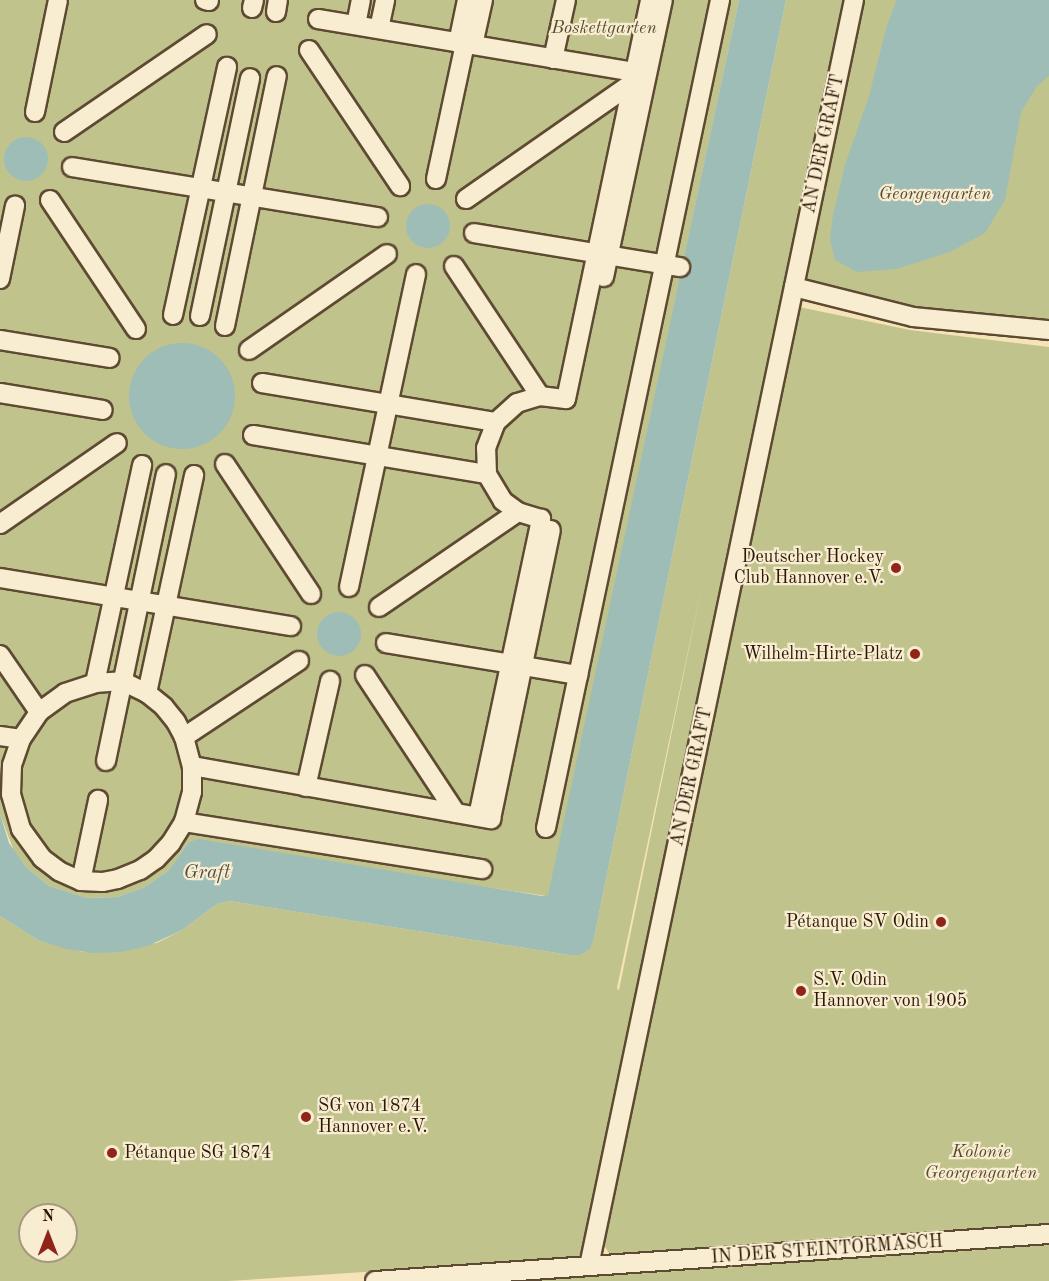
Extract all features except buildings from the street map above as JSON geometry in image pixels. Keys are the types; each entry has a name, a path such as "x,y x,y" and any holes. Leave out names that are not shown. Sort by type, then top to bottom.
{"street":[{"path":"34,112 58,0"},
{"path":"356,25 361,0"},
{"path":"379,29 385,0"},
{"path":"466,44 467,0"},
{"path":"436,179 466,44 483,0"},
{"path":"554,59 566,0"},
{"path":"578,401 650,0"},
{"path":"466,199 637,77 663,0"},
{"path":"546,828 578,675 672,266 720,0"},
{"name":"AN DER GRAFT","path":"600,1271 794,287 854,0"},
{"path":"318,19 554,59 637,77"},
{"path":"64,132 207,34"},
{"path":"309,50 400,186"},
{"path":"173,315 227,67"},
{"path":"225,326 277,76"},
{"path":"200,316 250,78"},
{"path":"72,166 200,190 252,196 378,217"},
{"path":"50,200 136,329"},
{"path":"0,279 15,206"},
{"path":"474,233 672,266"},
{"path":"249,350 387,254"},
{"path":"192,766 491,819 541,519 518,512 503,501 487,474 486,448 496,422 517,403 540,396 566,399 603,254"},
{"path":"454,266 540,396"},
{"path":"349,587 416,274"},
{"path":"794,287 913,317 1049,330"},
{"path":"0,340 110,358"},
{"path":"262,383 496,422"},
{"path":"0,393 103,410"},
{"path":"253,435 487,474"},
{"path":"0,524 117,443"},
{"path":"225,464 311,594"},
{"path":"95,683 142,465"},
{"path":"106,761 166,474"},
{"path":"147,693 194,475"},
{"path":"379,608 518,512"},
{"path":"517,664 553,522"},
{"path":"0,578 291,626"},
{"path":"386,643 578,675"},
{"path":"0,655 39,712"},
{"path":"184,738 299,661"},
{"path":"365,675 456,813"},
{"path":"123,681 147,693 164,707 184,738 192,766 192,792 184,822 171,843 140,870 110,880 81,881 58,871 30,844 5,793 21,739 39,712 65,693 95,683 123,681"},
{"path":"306,787 330,681"},
{"path":"0,736 21,739"},
{"path":"81,881 98,800"},
{"path":"184,822 482,869"},
{"name":"IN DER STEINTORMASCH","path":"375,1281 600,1271 1049,1234"}],"green space":[{"name":"Boskettgarten","path":"0,0 739,0 550,891 547,896 188,843 169,870 145,887 117,897 87,898 49,886 26,867 14,851 0,814"},
{"name":"SG von 1874 Hannover e.V.","path":"786,0 851,0 583,1252 576,1258 228,1281 0,1281 0,916 38,940 83,952 157,943 182,930 217,904 229,901 569,955 594,938","holes":["702,585 619,990 617,988"]},
{"name":"Georgengarten","path":"858,0 1049,0 1049,319 946,312 883,303 799,283"},
{"name":"Kolonie Georgengarten","path":"799,307 910,330 1049,347 1049,1229 610,1255 601,1240"},
{"path":"1049,1245 1049,1281 526,1281 648,1273"}],"water":[{"name":"Graft","path":"739,0 786,0 590,949 580,955 569,955 229,901 217,904 182,930 148,946 121,952 92,953 66,949 38,940 0,916 0,814 9,843 26,867 49,886 87,898 117,897 145,887 169,870 188,843 198,839 542,896 548,895"},
{"name":"Georgengarten","path":"897,0 1049,0 1049,76 1037,86 1021,112 1005,200 985,233 950,252 896,269 857,272 835,260 830,239 833,215 845,165 869,96 887,25"},
{"path":"26,137 42,143 48,159 42,175 26,181 10,175 4,159 10,143"},
{"path":"428,204 444,210 450,226 444,242 428,248 412,242 406,226 412,210"},
{"path":"182,343 202,347 219,359 231,376 235,396 231,416 219,433 202,445 182,449 162,445 145,433 133,416 129,396 133,376 145,359 162,347"},
{"path":"339,612 355,618 361,634 355,650 339,656 323,650 317,634 323,618"}],"place":[{"name":"Deutscher Hockey Club Hannover e.V.","path":"896,568"},
{"name":"Wilhelm-Hirte-Platz","path":"915,654"},
{"name":"Pétanque SV Odin","path":"941,922"},
{"name":"S.V. Odin Hannover von 1905","path":"801,991"},
{"name":"SG von 1874 Hannover e.V.","path":"306,1117"},
{"name":"Pétanque SG 1874","path":"112,1153"}]}
